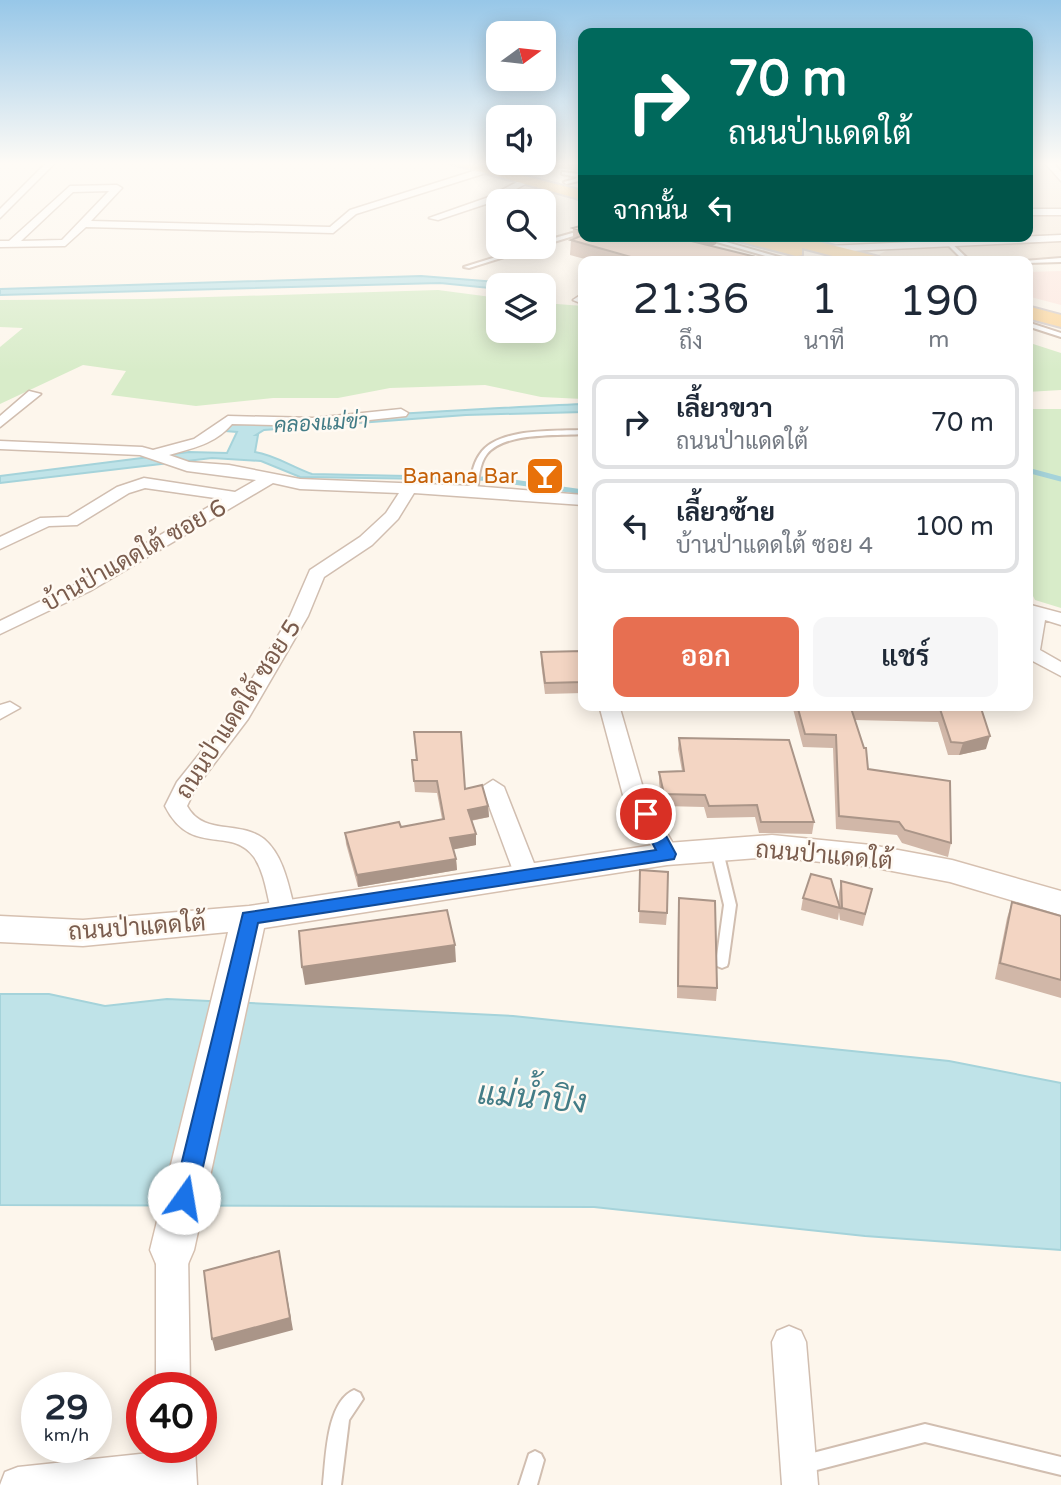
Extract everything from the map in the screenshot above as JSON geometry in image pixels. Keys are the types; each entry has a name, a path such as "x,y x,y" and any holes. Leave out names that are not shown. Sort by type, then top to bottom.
{"main road":[{"path":"766,242 830,255"},
{"path":"793,242 830,255"},
{"path":"1033,302 1061,309"},
{"path":"1033,314 1061,321"}],"street":[{"path":"5,244 23,232"},
{"path":"5,244 65,243 75,232"},
{"path":"1033,238 1061,238"},
{"path":"830,255 920,242"},
{"path":"873,256 895,245"},
{"path":"0,423 34,394"},
{"path":"157,455 197,442 218,431 228,420 314,422 401,413"},
{"path":"127,450 166,441 197,442"},
{"path":"0,445 127,450 157,455 187,466 240,472 267,480 326,486 410,488 475,482 578,499"},
{"name":"บ้านป่าแดดใต้ ซอย 6","path":"0,628 84,587 267,480"},
{"path":"0,544 46,521 71,522 122,490 144,482 238,497"},
{"name":"ถนนป่าแดดใต้ ซอย 5","path":"284,914 268,860 253,842 193,828 180,818 176,806 185,788 238,719 299,616 316,574 366,541 392,516 410,488"},
{"path":"1033,611 1061,619"},
{"path":"1033,654 1061,670"},
{"path":"611,711 634,795 667,854"},
{"path":"493,787 527,876"},
{"name":"ถนนป่าแดดใต้","path":"0,929 83,933 249,918 667,854 772,846 871,856 952,871 1061,903"},
{"path":"173,1372 172,1250 249,918"},
{"path":"789,1342 799,1475"},
{"path":"18,1485 178,1467"}],"lane":[{"path":"556,239 578,233"},
{"path":"720,242 772,256"},
{"path":"948,242 962,256"},
{"path":"467,267 493,259"},
{"path":"1033,261 1061,260"},
{"path":"1033,326 1061,335"},
{"path":"475,482 487,449 515,438 578,432"},
{"path":"717,850 730,905 722,963"},
{"path":"332,1485 341,1417 354,1399"},
{"path":"799,1475 925,1433 1061,1466"},
{"path":"528,1485 535,1460"}],"shaded area":[{"path":"1033,232 1061,232 1061,236 1038,237"},
{"path":"1033,236 1041,241 1061,240 1061,263 1033,263 1033,256 876,256 901,243 1033,242"},
{"path":"1061,271 1061,305 1033,298 1033,272"}],"green space":[{"path":"438,290 486,296 486,343 556,343 556,304 578,306 578,399 541,397 485,385 390,388 338,398 273,398 196,406 111,395 126,371 83,365 0,404 0,347 23,328 0,327 0,300 144,299"},
{"path":"1033,344 1061,353 1061,390 1033,392"},
{"path":"1033,409 1061,409 1061,608 1035,600"}],"water":[{"path":"421,276 486,281 486,288 440,283 0,295 0,289"},
{"name":"คลองแม่ข่า","path":"578,404 578,412 466,415 264,430 256,435 255,452 312,474 504,478 498,480 300,477 261,461 212,458 0,483 0,476 189,452 227,453 237,432 224,431 233,421"},
{"name":"แม่น้ำปิง","path":"0,994 49,994 105,1006 167,999 513,1016 949,1061 1061,1083 1061,1250 865,1236 594,1207 0,1205"}],"building":[{"path":"578,242 695,242 752,256 627,256"},
{"path":"578,651 578,682 545,683 541,652"},
{"path":"799,711 852,711 866,748 868,769 950,781 951,843 905,830 899,822 839,816 836,735 805,734"},
{"path":"941,711 982,711 990,736 963,743 951,742"},
{"path":"414,732 461,732 465,789 482,785 488,806 468,810 476,834 450,838 456,859 357,875 345,833 399,822 401,827 444,819 437,781 414,781 412,760 417,760"},
{"path":"679,738 789,740 814,822 761,822 757,805 709,806 705,795 664,794 659,772 684,771"},
{"path":"640,870 668,872 667,913 639,911"},
{"path":"811,874 831,879 840,908 803,898"},
{"path":"841,881 872,889 865,914 842,908"},
{"path":"679,898 715,901 717,988 678,986"},
{"path":"1012,902 1061,916 1061,980 1000,963"},
{"path":"447,910 455,945 302,967 299,931"},
{"path":"279,1251 290,1318 212,1339 204,1271"}],"waterway":[{"path":"1033,472 1061,479"},
{"path":"493,479 578,491"}],"place":[{"name":"Banana Bar","path":"545,476"}],"route":[{"path":"184,1198 249,918 667,854 646,814"}]}
